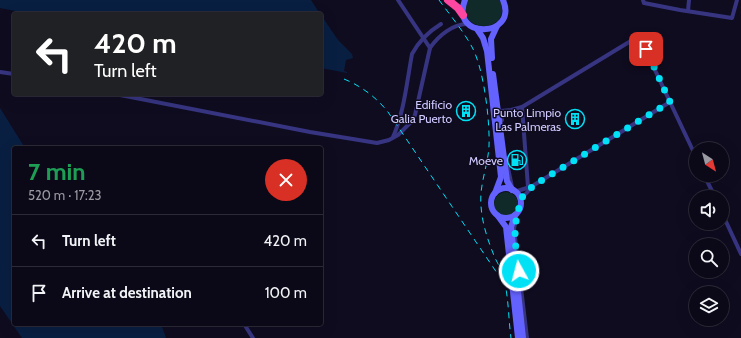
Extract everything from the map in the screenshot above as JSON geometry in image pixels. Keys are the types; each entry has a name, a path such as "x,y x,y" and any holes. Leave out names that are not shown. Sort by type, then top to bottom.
{"highway":[{"path":"448,0 458,8 463,15"}],"main road":[{"path":"465,0 462,8 463,15 468,24 477,29 485,30 497,26"},
{"path":"503,0 505,7 504,15 491,39 507,181 520,200 520,206 511,226 523,338"},
{"path":"477,29 483,38 487,51 501,177 492,198 491,206 493,211 506,227 518,338"},
{"path":"495,193 504,189 513,191"},
{"path":"498,216 506,218 516,213"}],"street":[{"path":"398,0 430,48"},
{"path":"643,0 644,2 688,11 732,18 736,0"},
{"path":"688,11 689,0"},
{"path":"392,138 398,125 412,54 423,38 441,24"},
{"path":"126,96 371,142 383,142 402,132 412,121 415,115 430,48 436,40 456,25 468,24"},
{"path":"501,111 522,107 639,36 689,142"},
{"path":"0,72 12,74"},
{"path":"494,76 501,111 508,168 513,191 534,185 670,102"},
{"path":"522,107 528,187"},
{"path":"520,200 534,185"},
{"path":"516,213 514,229 526,338"},
{"path":"729,228 741,254"},
{"path":"245,326 253,338"}],"green space":[{"path":"468,0 500,0 502,12 499,20 492,25 483,26 475,24 468,19 465,11"},
{"path":"506,192 514,196 518,204 514,212 506,216 498,212 494,204 498,196"}],"water":[{"path":"0,0 311,0 319,12 21,12 0,8"},
{"path":"323,18 338,40 352,54 353,58 346,60 344,71 347,73 323,68"},
{"path":"0,108 24,146 12,146 12,323 0,306"},
{"path":"14,326 162,326 166,338 22,338"}],"railway":[{"path":"439,0 461,29 472,47 483,81 487,109 489,146 481,191 482,212 489,242 504,280 511,338"},
{"path":"344,79 368,92 388,112 497,273"}],"place":[{"name":"Edificio Galia Puerto","path":"466,111"},
{"name":"Punto Limpio Las Palmeras","path":"575,119"},
{"name":"Moeve","path":"517,160"}],"route":[{"path":"519,271 514,229 517,212 520,206 520,200 527,192 534,185 670,102 646,49"}]}
